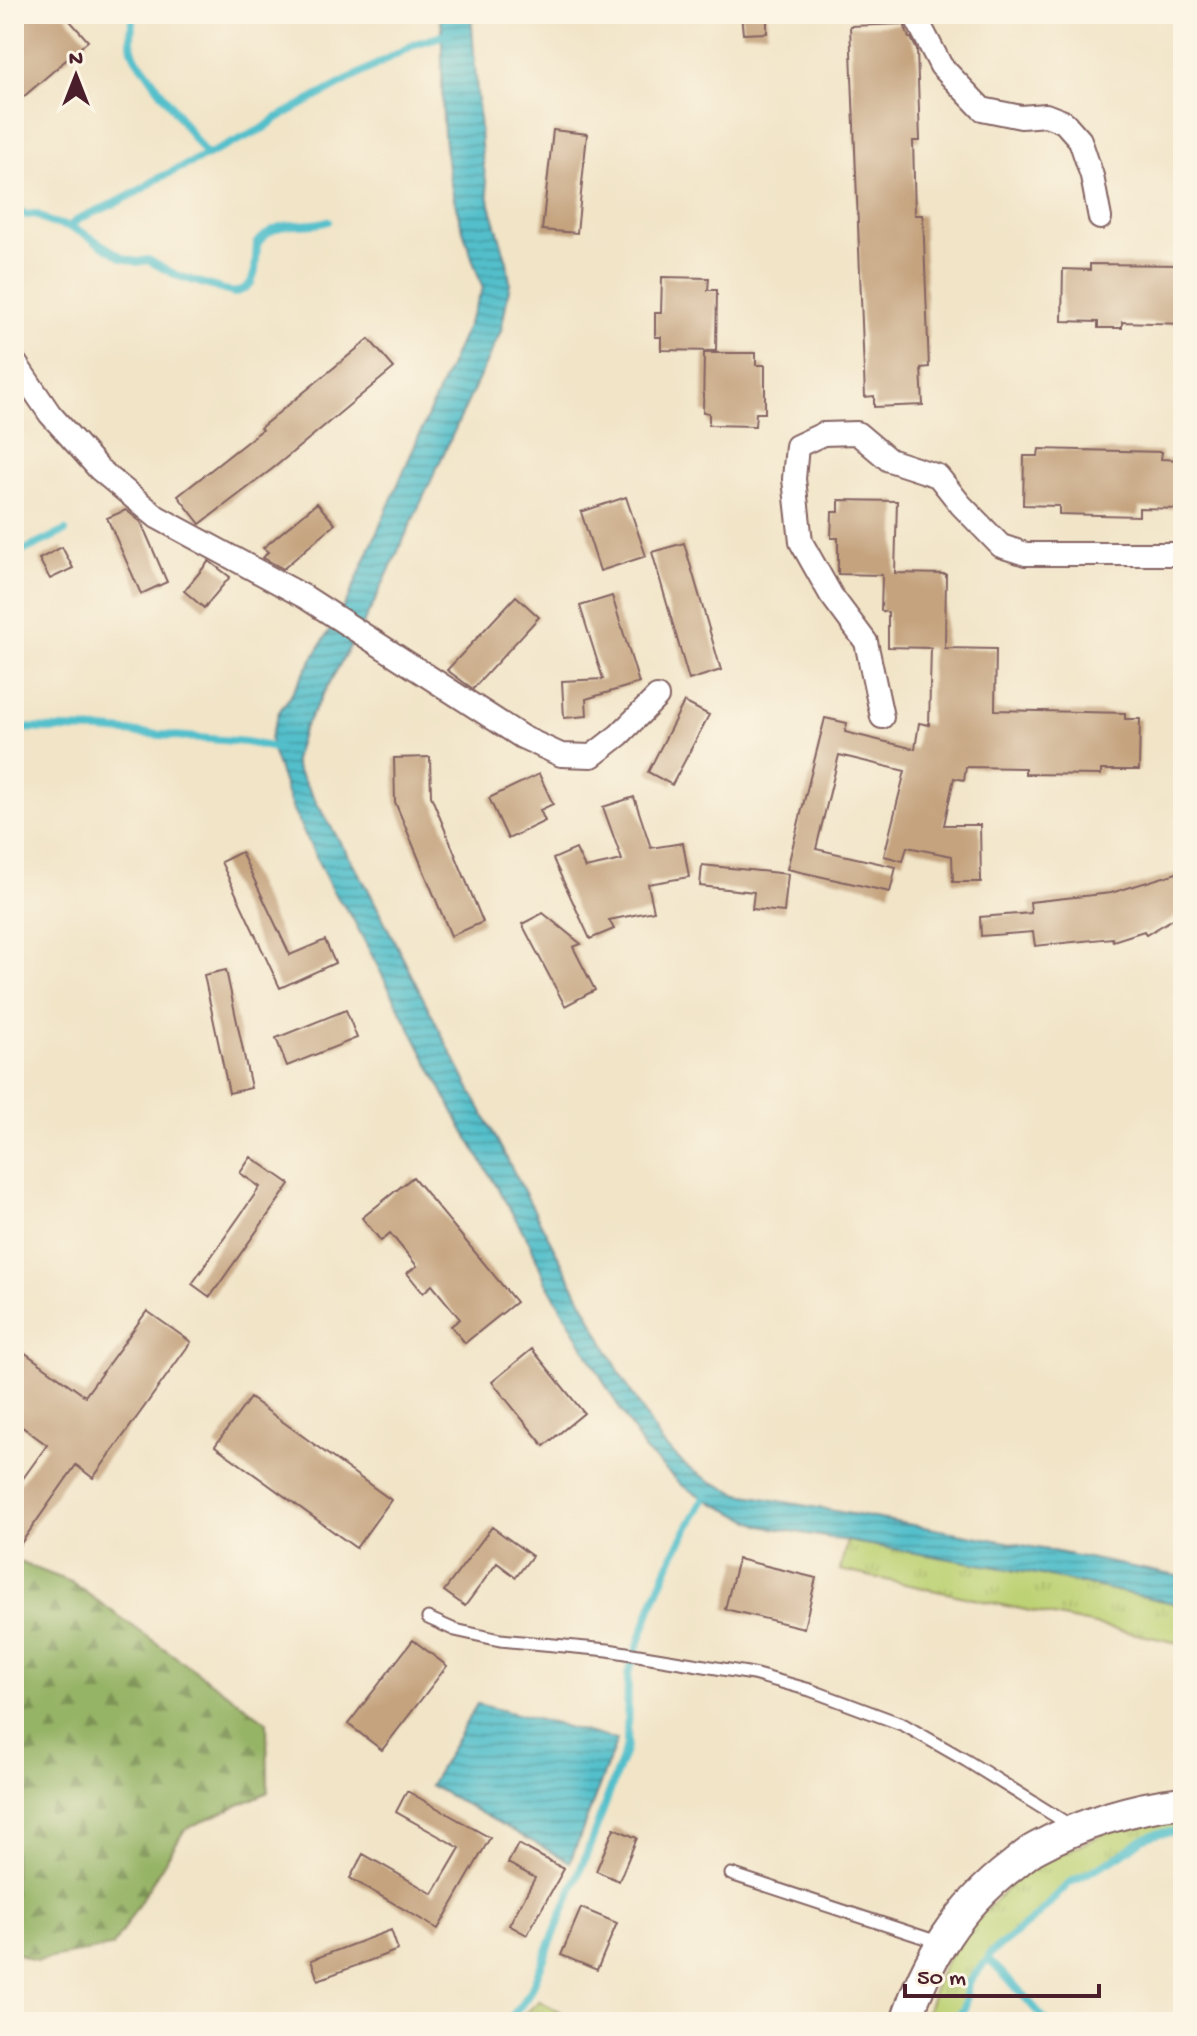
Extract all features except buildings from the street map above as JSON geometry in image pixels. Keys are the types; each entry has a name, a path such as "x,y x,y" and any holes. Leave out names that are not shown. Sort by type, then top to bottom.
{"street":[{"path":"914,14 941,66 982,109 1021,117 1046,115 1064,122 1080,140 1092,176 1100,218"},
{"path":"14,361 50,414 99,469 157,517 305,597 522,737 561,755 592,756 619,735 657,697"},
{"path":"882,717 866,642 831,595 801,542 794,479 797,446 823,434 857,433 889,460 938,476 1001,546 1026,554 1183,554"},
{"path":"906,2022 941,1943 963,1912 997,1877 1034,1848 1113,1815 1183,1802"}],"lane":[{"path":"428,1618 455,1630 500,1640 608,1650 753,1674 810,1690 904,1725 1077,1830"},
{"path":"731,1874 941,1943"}],"green space":[{"path":"847,1541 1037,1574 1183,1605 1183,1644 840,1570"},
{"path":"14,1560 71,1582 267,1722 268,1792 185,1829 113,1946 36,1961 14,1952"},
{"path":"1170,1819 1183,1821 1183,1829 1158,1831 1141,1837 1068,1881 1037,1914 989,1953 966,1981 962,2007 950,2022 923,2022 939,1975 958,1938 1015,1881 1041,1863 1108,1832"},
{"path":"539,2001 580,2022 516,2022"}],"water":[{"path":"439,14 471,14 482,157 490,205 510,283 501,331 372,607 303,730 294,760 297,770 367,887 622,1377 662,1443 687,1467 740,1494 1183,1577 1183,1605 1037,1574 762,1526 681,1485 644,1449 545,1280 531,1245 461,1126 352,917 332,890 293,810 270,738 279,712 348,599 483,289 459,218 449,173 444,132 442,27"},
{"path":"477,1704 617,1740 570,1862 430,1785"}],"waterway":[{"path":"133,14 131,44 135,56 206,155"},
{"path":"69,227 157,179 264,128 277,118 415,44 449,34"},
{"path":"14,207 26,215 36,214 49,222 85,234 123,258 137,262 148,260 178,276 234,293 251,283 257,244 269,233 279,227 328,221"},
{"path":"14,555 65,531"},
{"path":"14,728 102,730 246,742 280,749"},
{"path":"508,2022 530,1993 587,1853 627,1745 628,1674 673,1555 709,1490"},
{"path":"953,2022 964,2009 968,1983 990,1954 1039,1914 1069,1883 1121,1855 1142,1839 1159,1833 1183,1831"},
{"path":"988,1959 1047,2022"}]}
